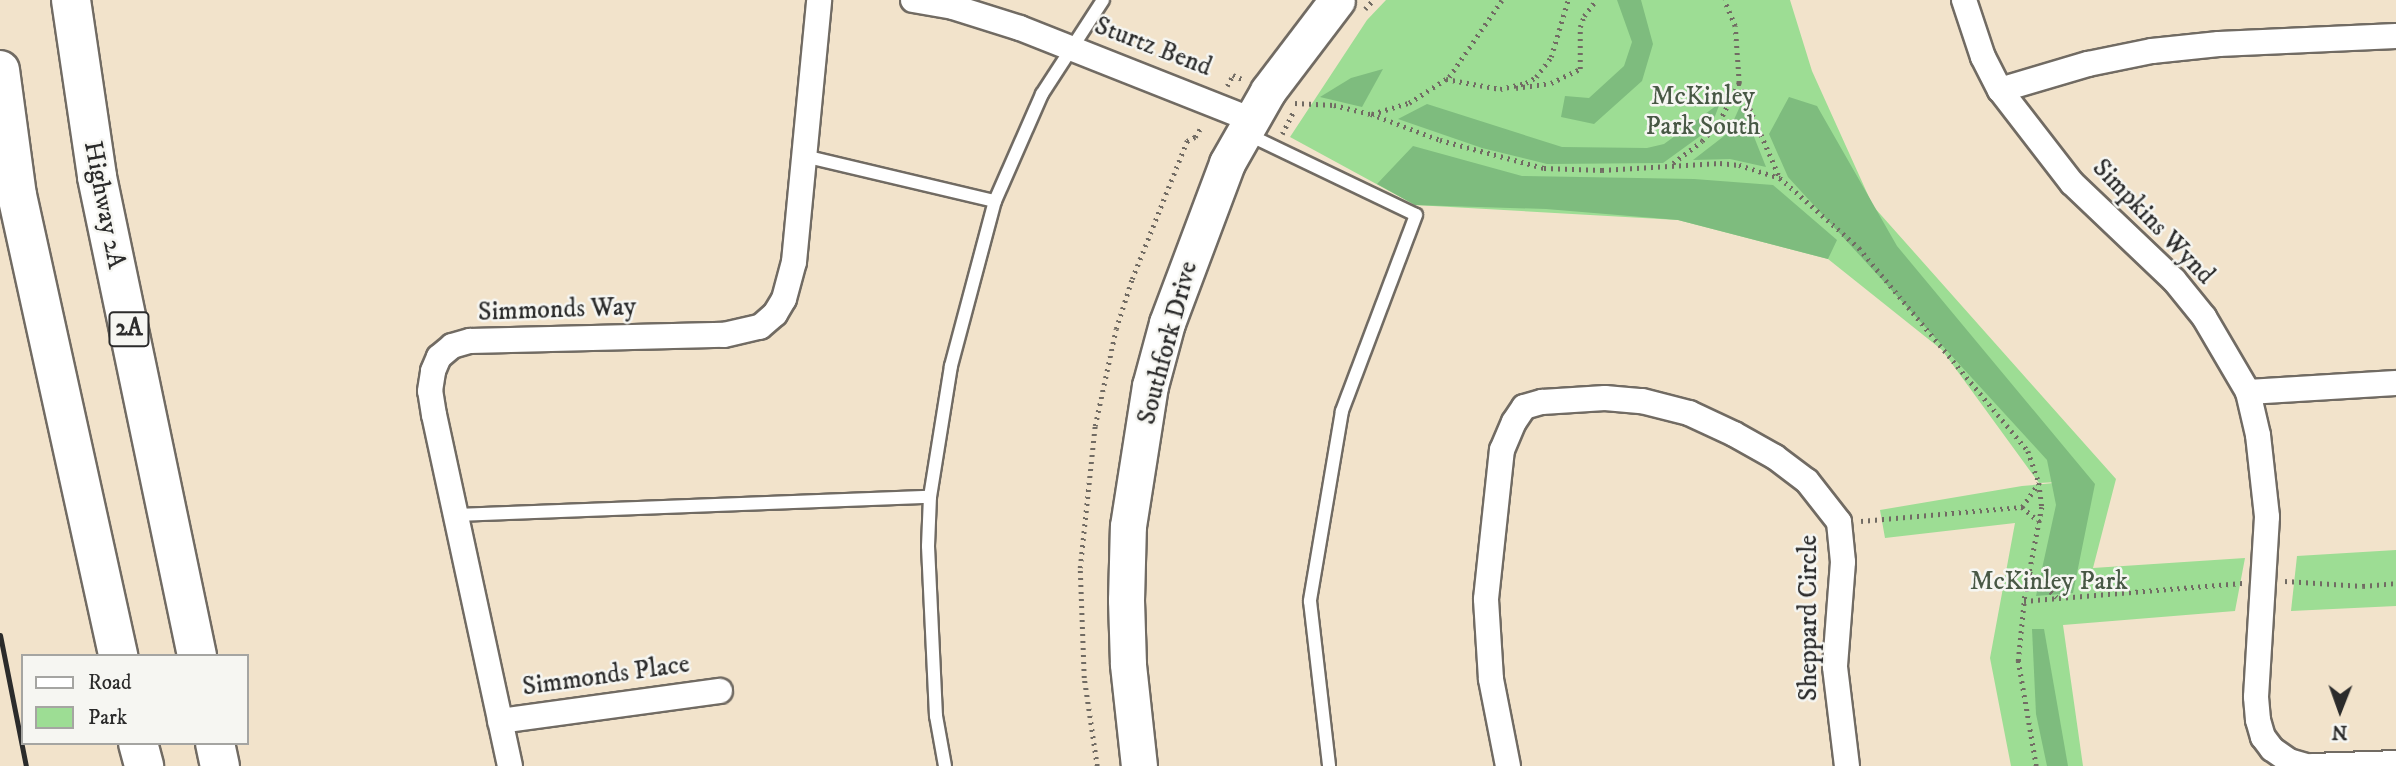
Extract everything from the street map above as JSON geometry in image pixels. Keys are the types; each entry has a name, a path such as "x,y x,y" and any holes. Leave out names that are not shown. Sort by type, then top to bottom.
{"main road":[{"name":"Highway 2A","path":"71,0 97,177 197,654"},
{"path":"0,70 17,195 80,496 118,654"},
{"path":"139,745 144,766"},
{"path":"215,745 220,766"}],"street":[{"name":"Simmonds Way","path":"510,766 430,391 433,371 439,357 452,346 470,341 724,335 760,327 775,314 790,281 819,0"},
{"name":"Sturtz Bend","path":"913,0 983,16 1070,48 1247,126"},
{"name":"Southfork Drive","path":"1139,766 1129,676 1126,600 1128,526 1144,425 1167,323 1227,163 1247,126 1296,50 1337,0"},
{"name":"Simpkins Wynd","path":"1964,0 1983,57 2000,90 2072,183 2189,299 2228,355 2248,392 2266,485 2267,555 2256,697 2263,737 2272,749 2289,761 2310,766 2396,763"},
{"path":"2000,90 2066,70 2152,51 2219,44 2396,36"},
{"path":"2248,392 2396,383"},
{"name":"Sheppard Circle","path":"1508,766 1491,679 1486,599 1502,450 1524,407 1542,402 1605,398 1642,401 1689,413 1775,457 1807,481 1839,522 1843,562 1835,667 1847,766"},
{"name":"Simmonds Place","path":"500,721 720,691"}],"lane":[{"path":"945,766 936,716 928,546 930,498 951,366 995,201 1042,94 1103,0"},
{"path":"1247,126 1416,215 1342,411 1310,601 1329,766"},
{"path":"804,156 995,201"},
{"path":"456,515 930,498"}],"path":[{"path":"1371,114 1409,103 1446,79 1479,37 1502,0"},
{"path":"1500,89 1526,83 1544,68 1555,47 1568,0"},
{"path":"1446,79 1500,89 1551,83 1574,74 1580,69 1580,27 1584,16 1596,0"},
{"path":"1724,0 1735,26 1739,83 1780,178"},
{"path":"1672,165 1702,141 1719,122 1739,83"},
{"path":"1297,104 1334,105 1371,114 1440,140 1544,168 1602,170 1739,164 1780,178 1859,248 2028,450 2039,483 2041,523 2024,601 2018,661 2036,766"},
{"path":"2022,508 2039,483"},
{"path":"1839,522 2022,508 2041,523"},
{"path":"2030,573 2058,598"},
{"path":"2024,601 2264,581 2363,586 2396,583"}],"green space":[{"name":"McKinley Park South","path":"1386,0 1790,0 1812,71 1873,206 2116,479 2093,568 2245,558 2235,611 2063,625 2083,766 2011,766 1990,658 2015,523 1885,538 1880,510 2022,486 2076,481 2039,483 1942,350 1828,259 1678,220 1415,205 1290,137 1367,20"},
{"path":"1617,0 1641,0 1653,44 1642,81 1594,124 1561,117 1565,96 1589,98 1624,66 1632,42"},
{"path":"1383,69 1362,107 1320,97 1351,78"},
{"name":"McKinley Park","path":"1789,97 1817,106 1897,246 2095,484 2073,593 2036,596 2056,505 2047,460 1788,177 1769,134"},
{"path":"1720,103 1710,129 1663,163 1547,164 1482,148 1398,119 1427,104 1562,147 1647,148 1664,144"},
{"path":"1741,104 1766,167 1730,159 1693,160 1728,133"},
{"path":"1413,146 1522,176 1694,179 1773,185 1837,240 1828,259 1678,220 1546,209 1415,205 1377,184"},
{"path":"2396,550 2396,606 2291,611 2297,556"},
{"path":"2032,629 2044,629 2068,766 2047,766 2036,714"}],"railway":[{"path":"0,635 21,741"},
{"path":"22,745 26,766"}]}
